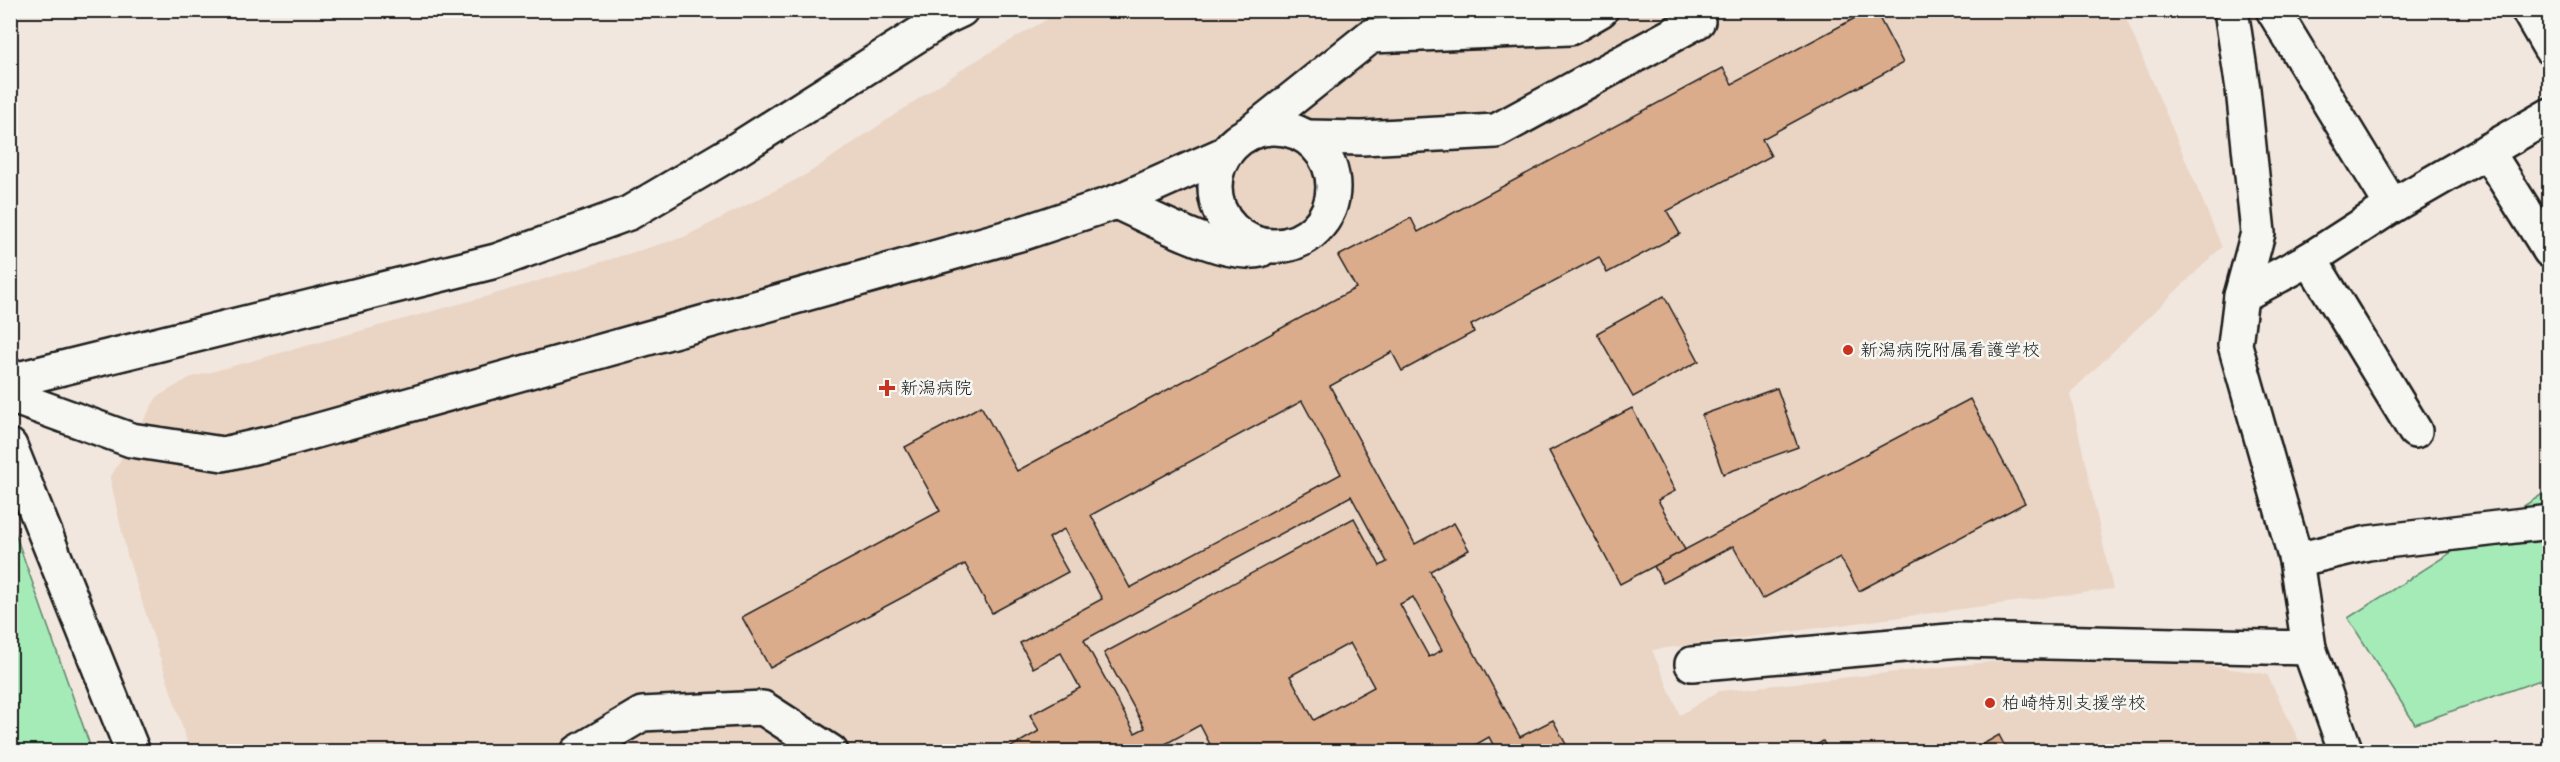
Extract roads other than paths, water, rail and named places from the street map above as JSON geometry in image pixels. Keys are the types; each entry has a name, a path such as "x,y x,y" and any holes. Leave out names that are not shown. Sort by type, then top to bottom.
{"street":[{"path":"10,381 496,261 629,213 736,150 946,17 961,10"},
{"path":"1276,246 1258,244 1241,237 1227,225 1217,208 1214,190 1216,171 1224,154 1236,140 1252,131 1371,36 1570,28 1601,10"},
{"path":"2231,10 2243,89 2258,233 2241,296 2235,345 2296,560 2309,648 2346,752"},
{"path":"2273,10 2392,206"},
{"path":"2528,10 2550,48"},
{"path":"1306,137 1362,138 1496,131 1698,21"},
{"path":"2241,296 2310,259 2392,206 2550,115"},
{"path":"1116,202 1226,250 1250,253 1295,243 1311,233 1323,219 1331,203 1333,184 1330,166 1321,149 1306,137 1289,130 1270,127 1252,131"},
{"path":"1333,184 1362,138"},
{"path":"2487,151 2550,250"},
{"path":"10,396 131,440 223,454 291,438 1023,233 1116,202 1224,154"},
{"path":"2310,259 2415,431"},
{"path":"10,446 133,752"},
{"path":"2296,560 2368,543 2550,522"},
{"path":"1692,664 1960,640 2309,648"},
{"path":"578,752 642,714 763,708 831,752"}],"place":[{"name":"新潟病院附属看護学校","path":"1848,350"},
{"name":"新潟病院","path":"887,388"},
{"name":"柏崎特別支援学校","path":"1990,703"}]}
